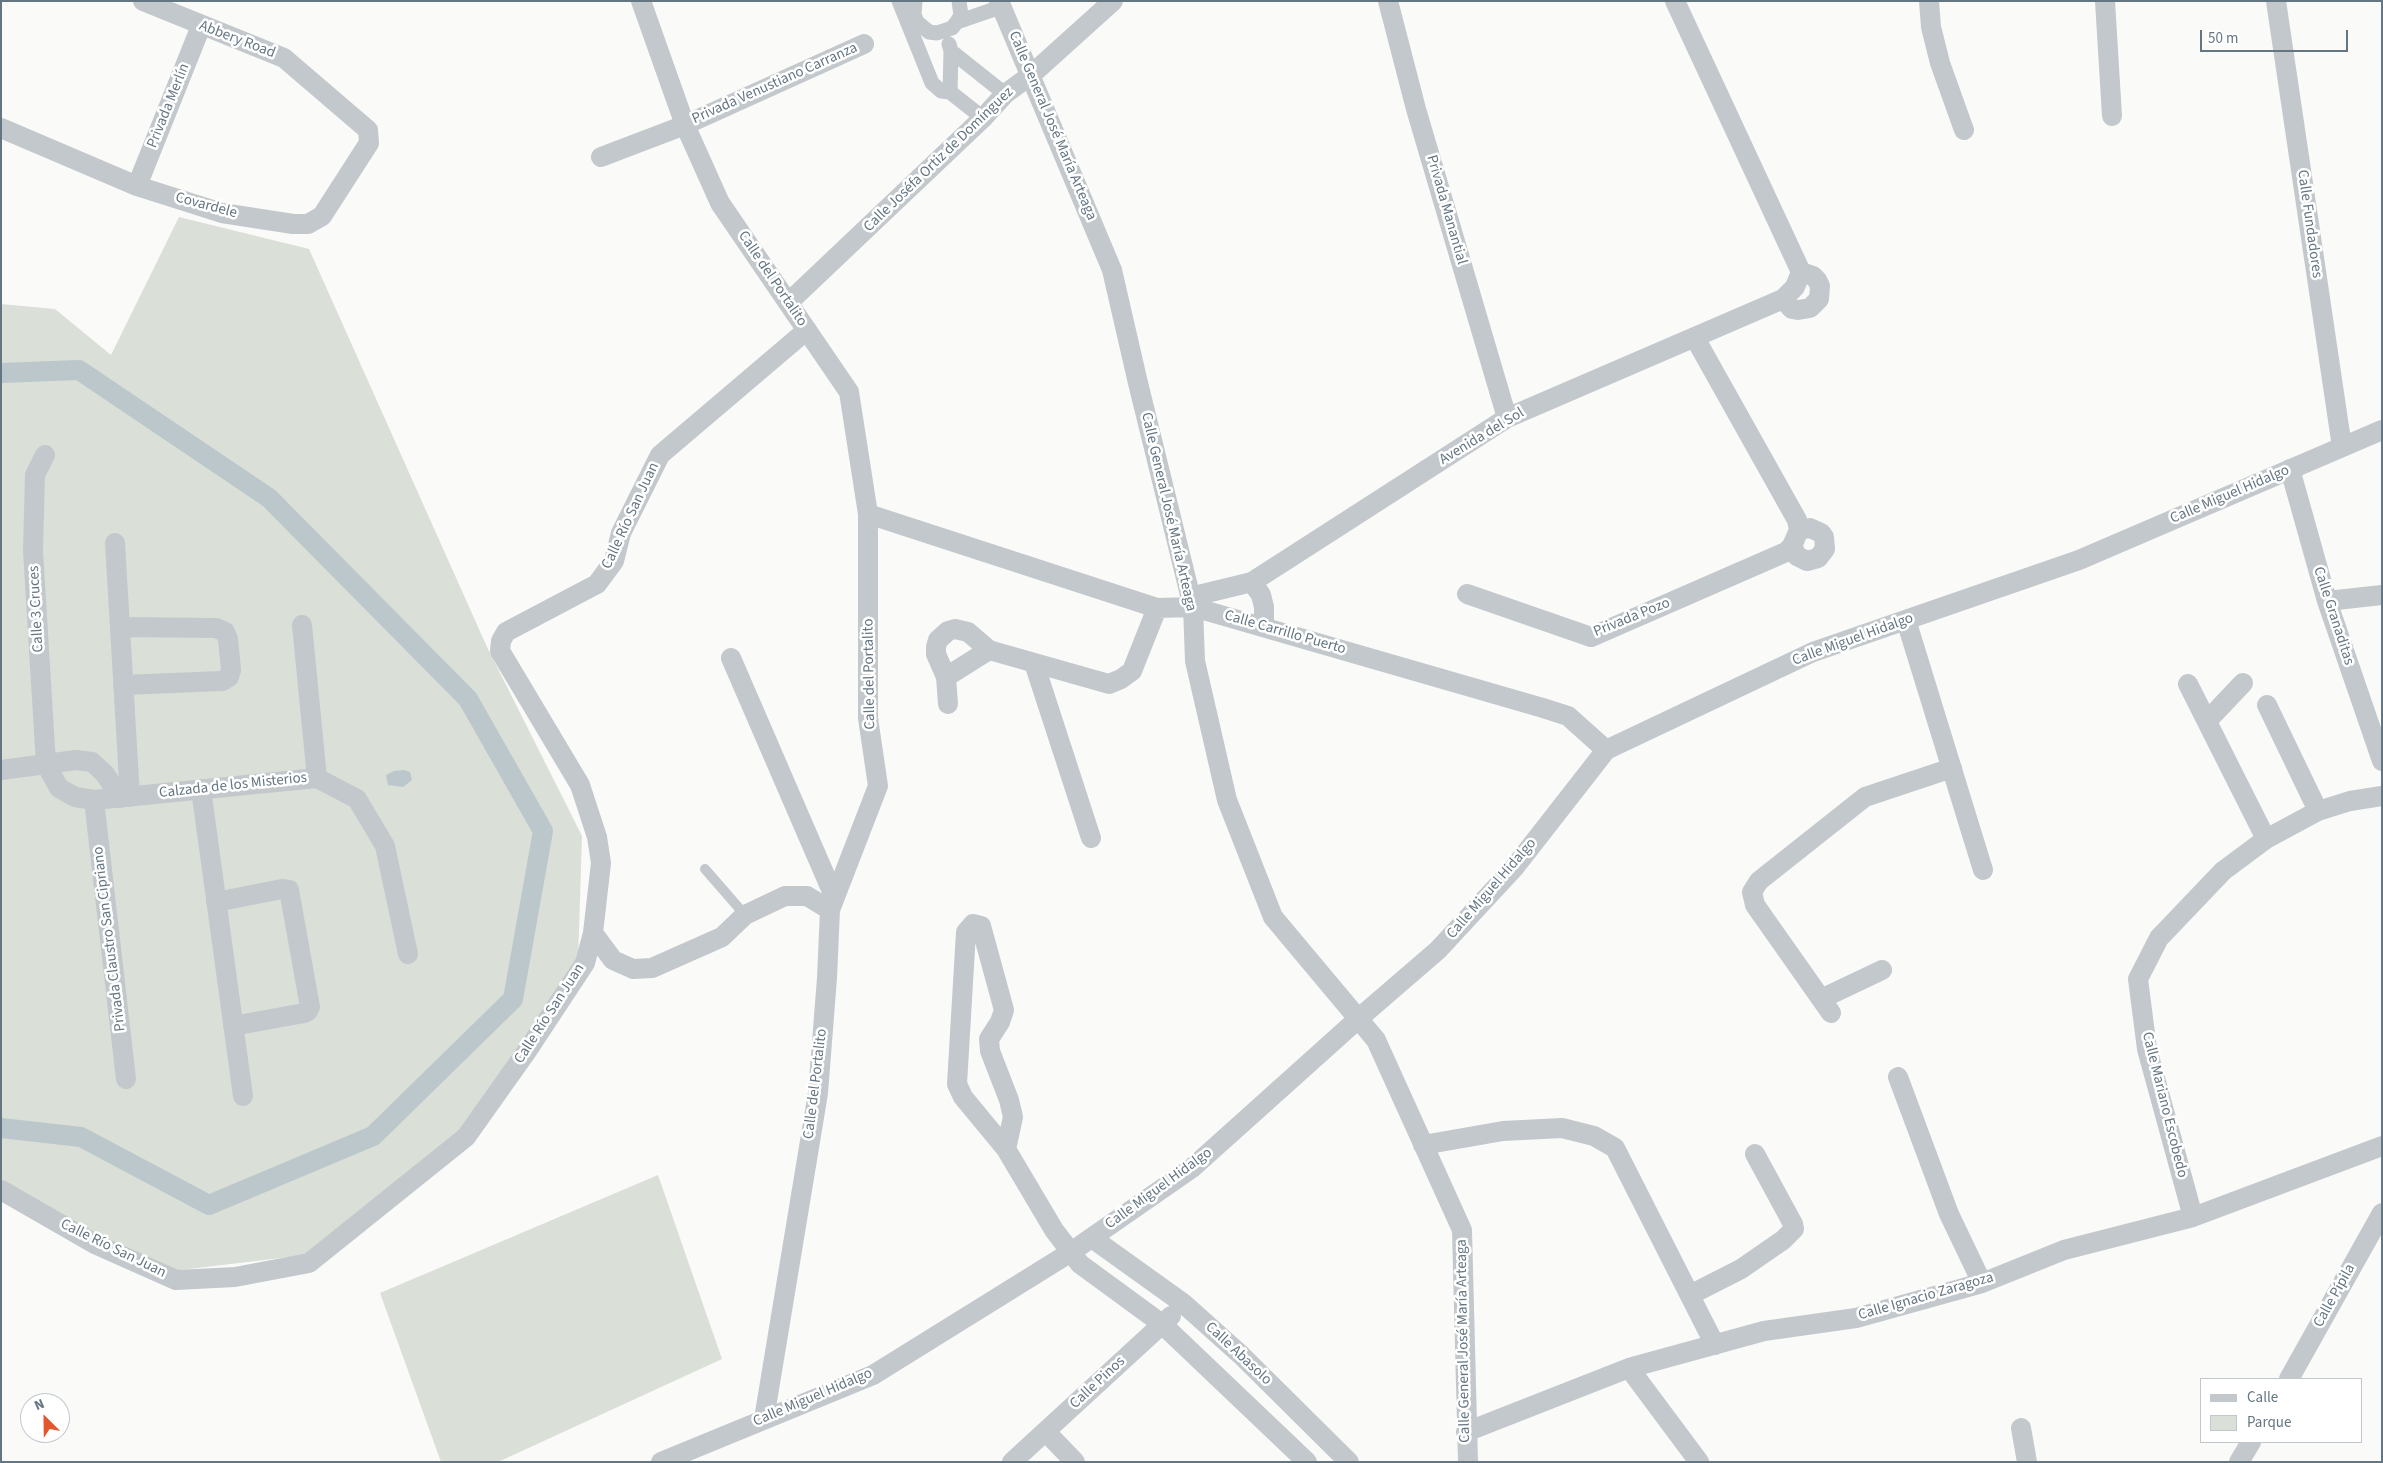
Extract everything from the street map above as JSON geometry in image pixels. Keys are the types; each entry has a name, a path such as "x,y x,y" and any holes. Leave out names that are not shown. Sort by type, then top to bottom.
{"street":[{"name":"Abbery Road","path":"143,1 284,58 368,130"},
{"name":"Calle del Portalito","path":"641,1 685,125 720,203 849,392 868,514 868,718 878,786 832,903 828,978 818,1093 764,1419"},
{"path":"906,2 923,28 937,34 945,32 961,16 959,1"},
{"name":"Calle Joséfa Ortiz de Domínguez","path":"789,302 983,118 1005,94 1031,75 1113,1"},
{"name":"Privada Manantial","path":"1388,1 1416,109 1507,418"},
{"name":"Avenida del Sol","path":"1192,602 1252,582 1507,418 1695,338 1793,286 1674,1"},
{"path":"1929,1 1931,27 1940,63 1964,130"},
{"path":"2106,1 2112,116"},
{"name":"Calle Fundadores","path":"2276,1 2342,447"},
{"path":"906,2 932,83 941,91 950,92 983,118"},
{"path":"957,22 1000,4"},
{"name":"Calle General José María Arteaga","path":"1000,4 1112,270 1192,602 1195,661 1227,800 1273,917 1376,1040 1462,1230 1468,1462"},
{"name":"Privada Merlín","path":"137,186 202,26"},
{"path":"945,32 951,51 950,92"},
{"name":"Privada Venustiano Carranza","path":"601,156 685,125 864,44"},
{"path":"951,51 1005,94"},
{"name":"Covardele","path":"1,128 137,186 222,213 292,224 308,224 322,216 369,143 368,130"},
{"name":"Calle Río San Juan","path":"1,1190 95,1244 176,1280 235,1276 309,1263 466,1137 527,1051 585,963 593,933 601,862 597,837 580,785 500,651 501,641 506,632 597,584 614,561 621,533 660,455 807,330"},
{"name":"Privada Pozo","path":"1467,594 1591,637 1786,552 1796,538 1798,520 1695,338"},
{"name":"Calle Miguel Hidalgo","path":"661,1462 873,1375 1092,1238 1192,1168 1445,943 1514,868 1606,750 1812,652 2079,560 2382,430"},
{"name":"Calle 3 Cruces","path":"45,455 35,475 33,551 46,764"},
{"name":"Calle Granaditas","path":"2290,469 2327,601 2382,761"},
{"name":"Calle Carrillo Puerto","path":"868,514 1157,608 1192,602 1264,626 1568,716 1606,750"},
{"path":"115,543 123,685 125,797"},
{"path":"1252,582 1261,595 1264,606 1264,626"},
{"path":"2327,601 2382,595"},
{"path":"948,704 946,677 936,654 936,647 938,640 948,631 955,629 968,632 989,650 1109,684 1121,679 1132,671 1157,608"},
{"path":"1906,620 1983,870"},
{"path":"302,625 317,778"},
{"path":"120,627 216,628 224,632 228,639 231,670 229,677 222,681 123,685"},
{"path":"946,677 989,650"},
{"path":"731,658 832,903"},
{"path":"1034,663 1091,838"},
{"path":"2207,721 2243,683"},
{"path":"2188,684 2266,839"},
{"path":"2267,705 2318,811"},
{"path":"1,770 76,760 92,762 125,797"},
{"name":"Calzada de los Misterios","path":"46,764 59,788 75,797 94,800 317,778 357,799 385,846 408,954"},
{"path":"1882,970 1826,1006 1755,904 1752,892 1758,881 1865,797 1952,768"},
{"path":"201,789 243,1096"},
{"name":"Calle Mariano Escobedo","path":"2193,1217 2147,1049 2138,979 2159,938 2223,872 2266,839 2318,811 2350,800 2382,796"},
{"name":"Privada Claustro San Cipriano","path":"94,800 126,1079"},
{"path":"216,902 282,889 289,890 310,1007 304,1014 233,1026"},
{"path":"593,933 613,960 633,969 652,968 722,937 745,915 785,896 807,896 832,903"},
{"name":"Calle Abasolo","path":"1006,1149 1013,1117 1009,1100 990,1052 989,1039 1000,1022 1004,1010 981,926 973,924 966,932 956,1084 963,1097 1006,1149 1054,1230 1080,1264 1162,1324 1307,1462"},
{"path":"1898,1077 1950,1214 1982,1283"},
{"path":"1423,1145 1503,1132 1562,1128 1594,1136 1615,1148 1715,1345"},
{"name":"Calle Ignacio Zaragoza","path":"1466,1432 1629,1368 1764,1331 1856,1318 1982,1283 2064,1250 2193,1217 2382,1146"},
{"path":"1690,1295 1741,1269 1783,1240 1794,1229 1755,1154"},
{"name":"Calle Pípila","path":"2290,1378 2382,1213"},
{"name":"Calle Abasolo","path":"1092,1238 1184,1304 1241,1355 1349,1462"},
{"path":"1101,1279 1117,1256"},
{"name":"Calle Pinos","path":"1012,1462 1184,1304"},
{"path":"1218,1377 1241,1355"},
{"path":"1629,1368 1699,1462"},
{"path":"2021,1428 2027,1462"},
{"path":"1046,1432 1075,1462"},
{"path":"2239,1462 2250,1443"}],"lane":[{"path":"705,869 745,915"}],"green space":[{"path":"179,217 309,249 487,647 582,836 578,961 462,1129 306,1255 172,1271 91,1236 1,1184 1,304 55,309 111,355"},
{"path":"658,1175 722,1359 498,1462 441,1462 380,1293"}],"shaded area":[{"path":"404,770 410,772 412,780 403,787 388,785 386,775 394,771"}],"waterway":[{"path":"1,373 79,370 269,498 468,699 543,831 513,999 373,1136 209,1205 81,1137 1,1128"}]}
